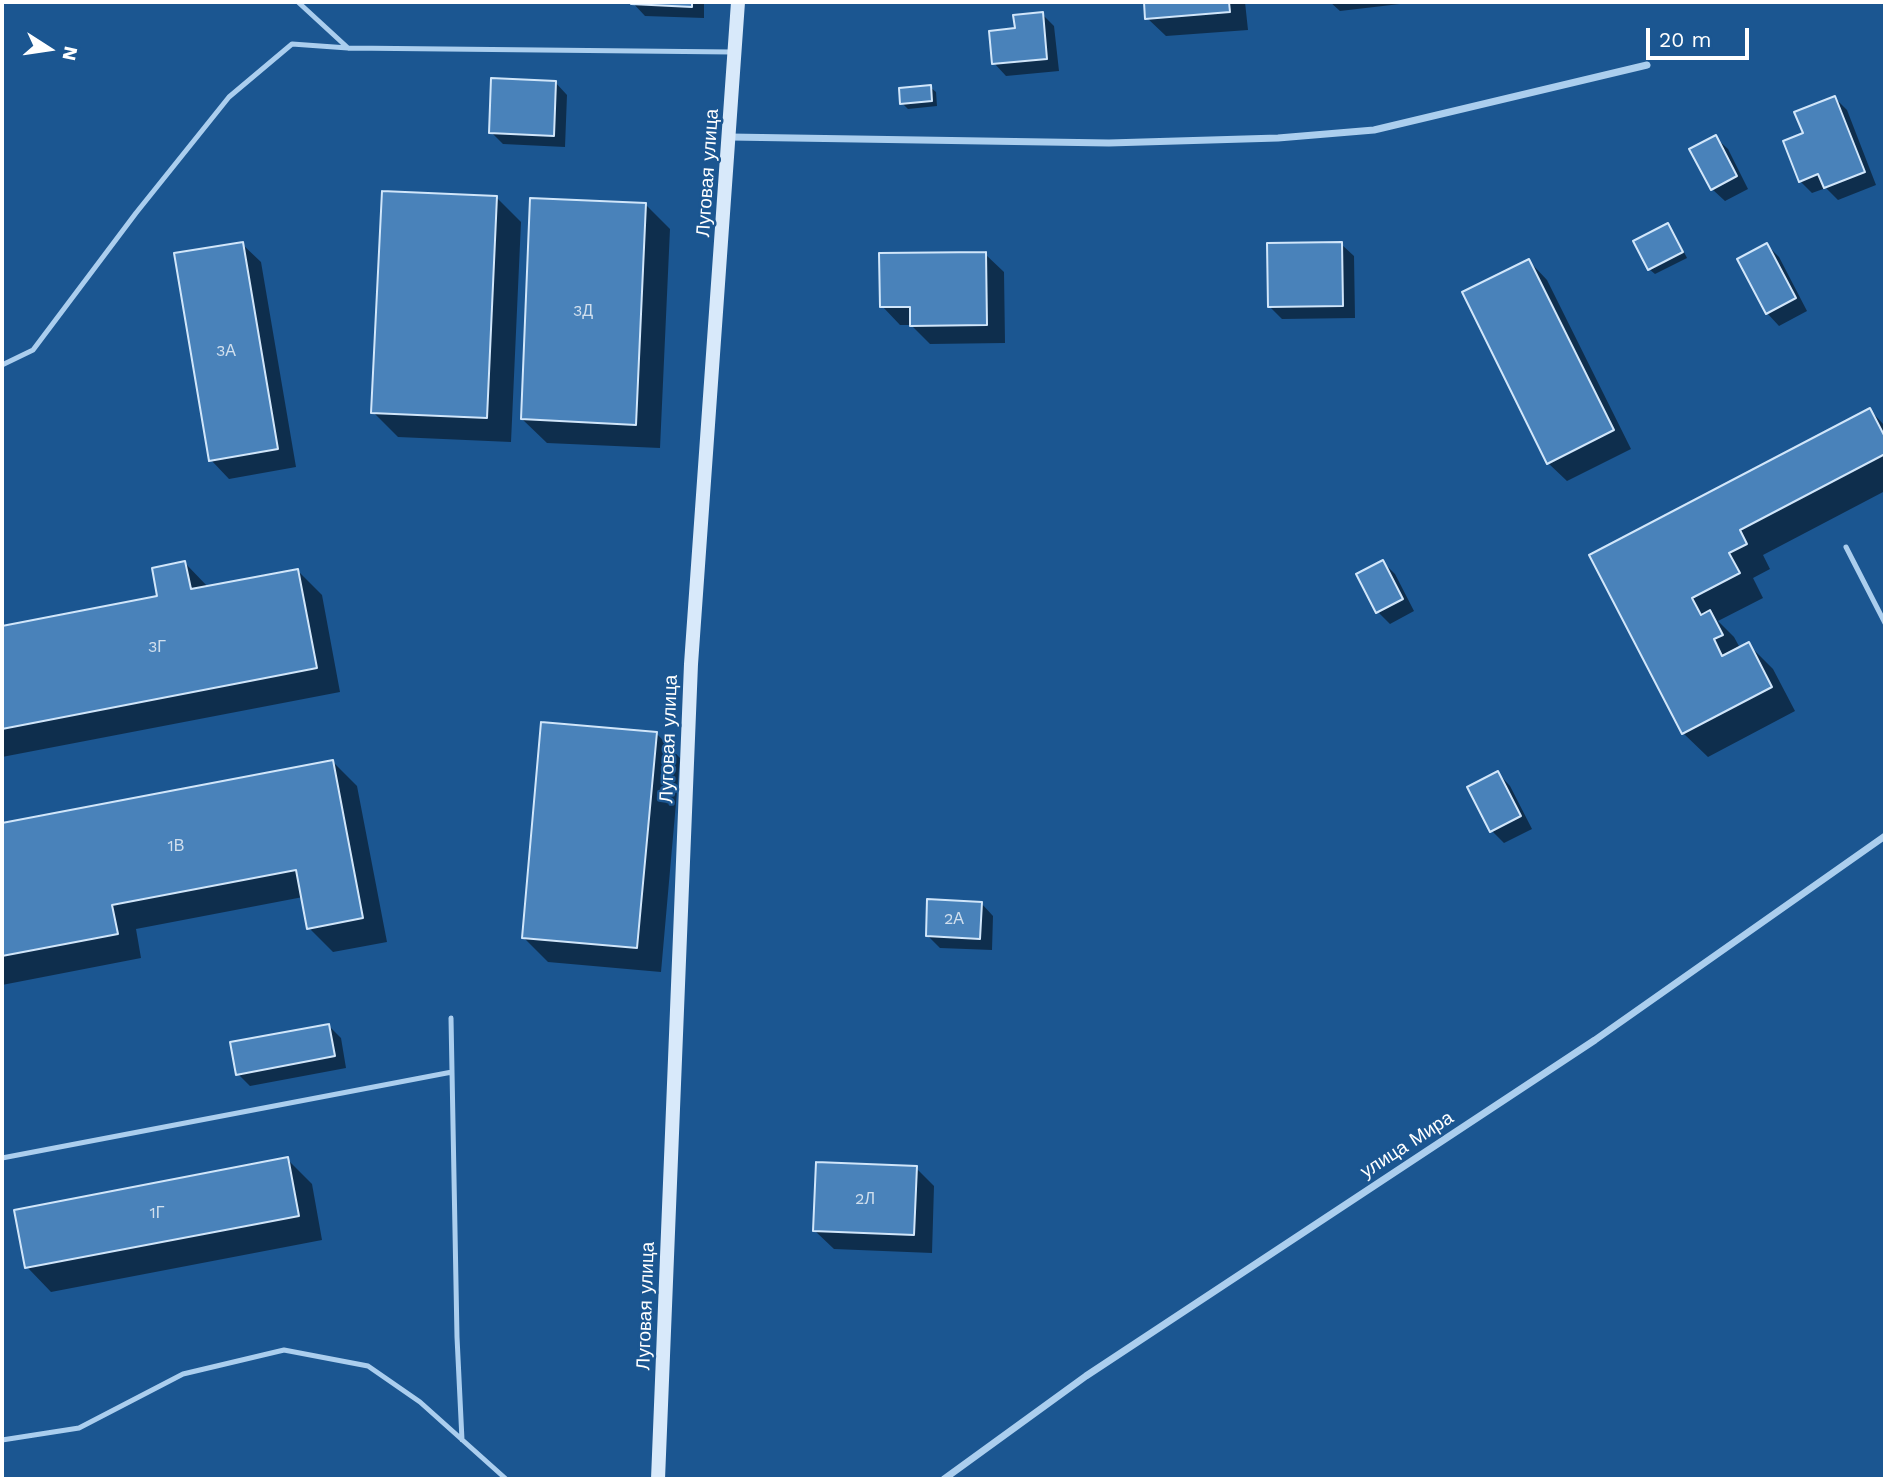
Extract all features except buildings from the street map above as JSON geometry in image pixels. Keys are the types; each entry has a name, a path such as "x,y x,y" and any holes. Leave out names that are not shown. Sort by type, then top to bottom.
{"street":[{"name":"Луговая улица","path":"658,1479 691,664 738,2"},
{"path":"730,137 1110,143 1374,130 1647,65"},
{"name":"улица Мира","path":"944,1479 1086,1376 1595,1040 1885,836"}],"lane":[{"path":"298,2 348,48"},
{"path":"2,365 33,350 136,213 229,97 292,44 348,48 736,52"},
{"path":"1846,547 1885,623"},
{"path":"451,1018 457,1337 462,1440"},
{"path":"2,1158 452,1072"},
{"path":"2,1440 79,1428 183,1374 284,1350 368,1366 421,1402 506,1479"}]}
